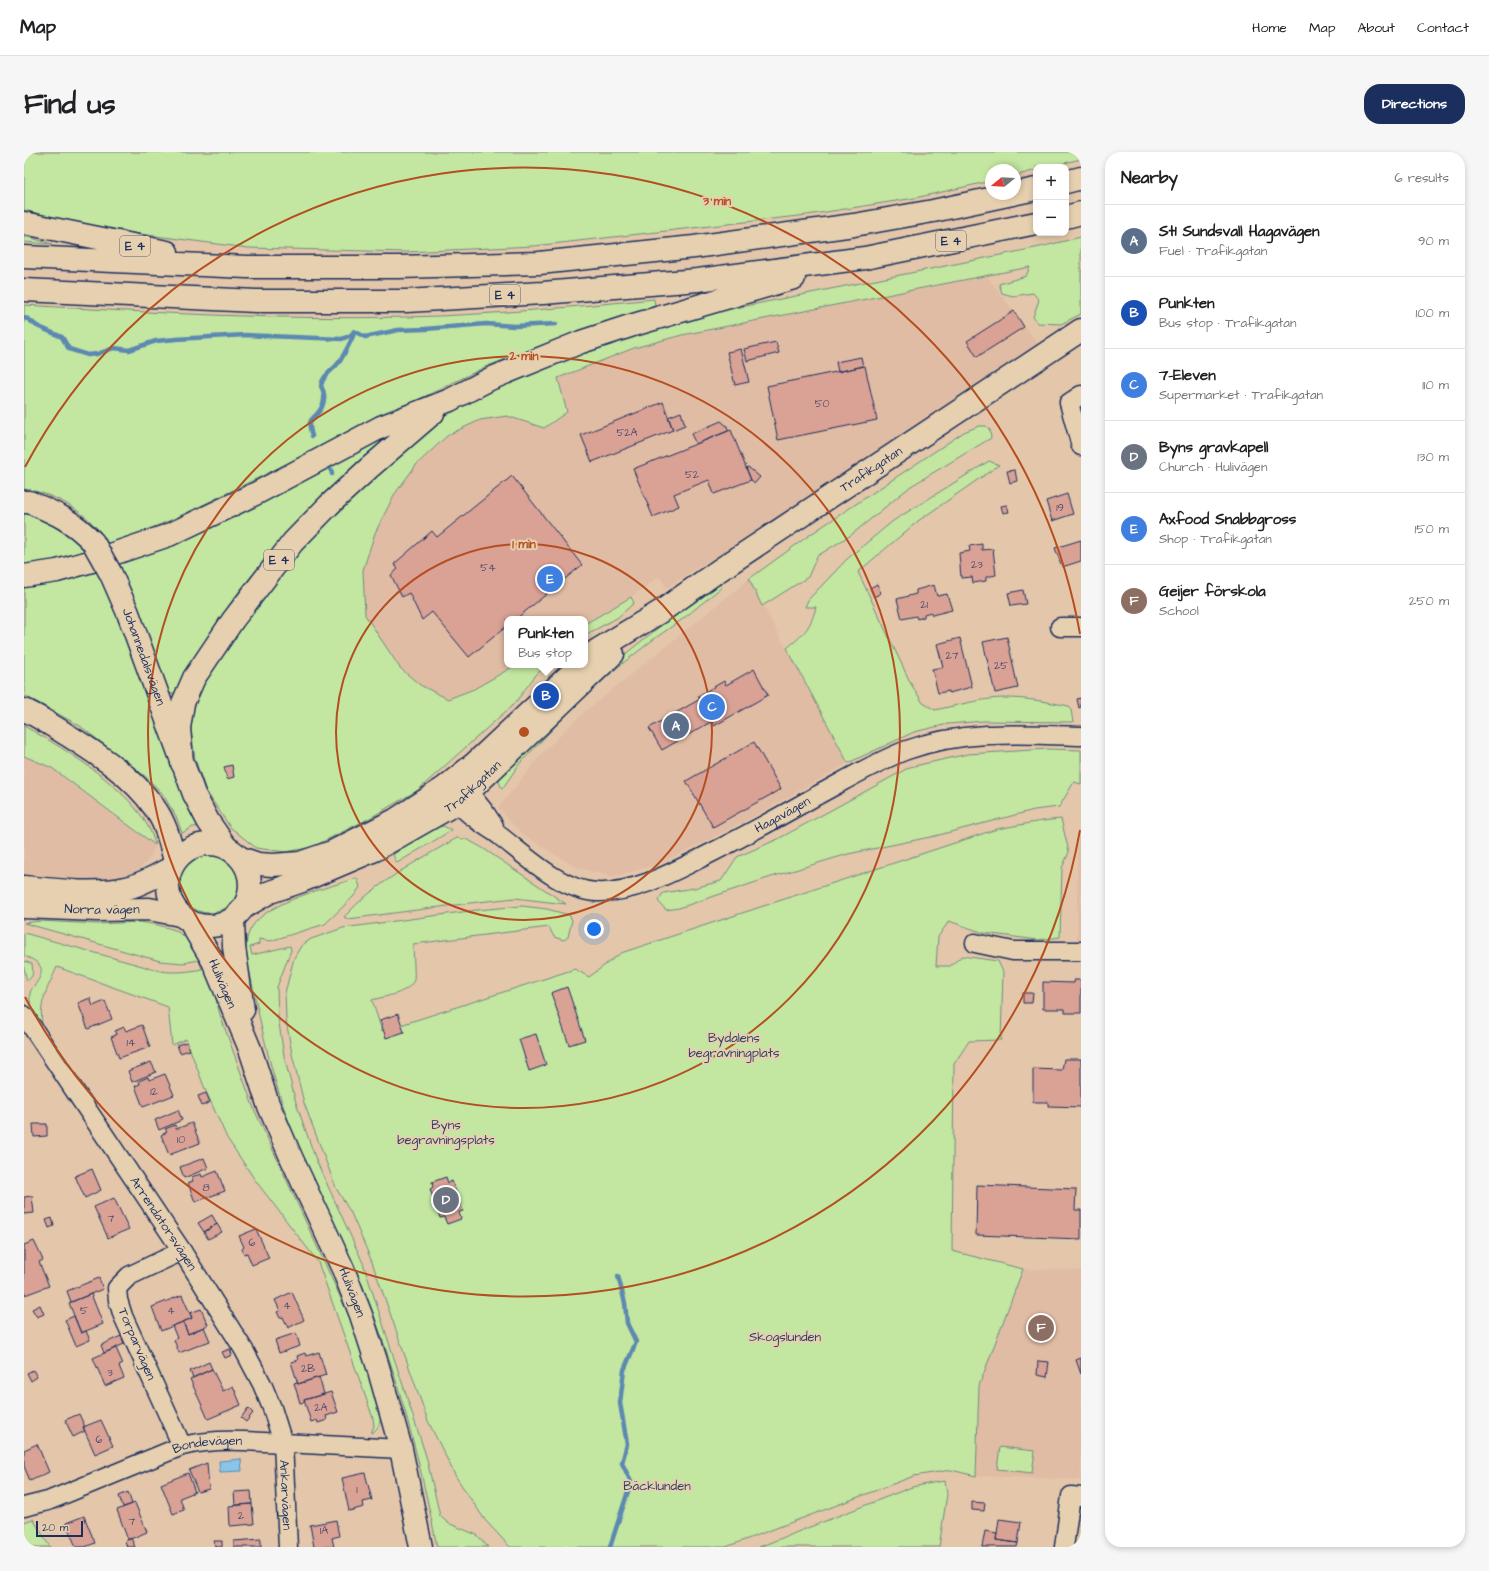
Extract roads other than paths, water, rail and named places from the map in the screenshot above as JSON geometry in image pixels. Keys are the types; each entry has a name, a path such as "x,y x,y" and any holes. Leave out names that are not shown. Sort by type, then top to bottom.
{"main road":[{"path":"1069,181 1081,178"},
{"name":"E 4","path":"24,257 247,268 399,267 539,263 694,248 854,225 934,211 1033,190"},
{"path":"1069,216 1081,214"},
{"name":"E 4","path":"24,223 247,268"},
{"name":"E 4","path":"24,290 248,300 406,301 543,293 698,280 865,258 1033,224"},
{"name":"E 4","path":"24,576 57,571 169,535 257,494 381,427 450,400 490,379 581,342 671,314 865,258"},
{"name":"Trafikgatan","path":"588,658 596,651 663,610 731,563 957,414 1081,330"},
{"name":"E 4","path":"182,763 179,728 183,703 194,678 233,620 294,542 329,505 399,441 450,400"},
{"name":"Johannedalsvägen","path":"24,502 29,502 68,520 81,529 93,542 111,574 128,613 194,794 208,821 233,853"},
{"name":"Trafikgatan","path":"239,913 270,892 309,878 375,850 456,790 530,732 604,661 663,610"},
{"name":"Trafikgatan","path":"233,853 258,864 273,866 300,863 332,852 456,790 475,763 577,668"},
{"path":"24,710 32,713 69,736 114,766 140,790 155,807 165,826 173,864"},
{"path":"204,843 213,844 233,853 249,874 250,888 248,898 239,913 218,925 210,926 185,918 171,902 169,895 168,875 173,864 181,854 204,843"},
{"name":"Norra vägen","path":"24,887 73,891 106,891 126,888 173,864"},
{"name":"Norra vägen","path":"24,907 97,910 149,908 185,918"},
{"name":"Hulivägen","path":"239,913 234,947 250,1049"},
{"name":"Hulivägen","path":"185,918 213,961 250,1049 268,1104 343,1269 361,1315 401,1449 421,1547"}],"street":[{"path":"1081,395 1069,403 1081,446"},
{"path":"1060,627 1081,627"},
{"name":"Hagavägen","path":"456,790 476,820 500,835 515,849 538,866 562,881 581,889 597,892 633,887 673,872 753,831 861,771 907,750 934,742 992,734 1081,736"},
{"path":"975,942 1013,951 1075,950"},
{"name":"Arrendatorsvägen","path":"24,1015 182,1250 244,1350 262,1384 272,1408 283,1443"},
{"name":"Torparvägen","path":"182,1250 129,1276 117,1288 118,1300 123,1316 182,1446"},
{"name":"Bondevägen","path":"24,1508 48,1501 182,1446 198,1442 219,1440 401,1449"},
{"name":"Ankarvägen","path":"283,1443 288,1547"},
{"path":"1064,1547 1076,1497"}],"water":[{"path":"241,1459 242,1471 220,1472 219,1461"}],"waterway":[{"path":"24,318 28,319 37,326 62,337 69,349 88,355 97,354 114,348 129,350 156,341 176,339 245,335 342,339 351,335 354,331 365,337 398,330 486,324 515,326 556,324"},
{"path":"312,436 310,422 319,412 324,401 324,394 321,386 322,382 326,375 340,361 354,333"},
{"path":"331,470 332,474"},
{"path":"610,1547 631,1482 622,1463 627,1444 620,1403 624,1370 636,1342 627,1323 625,1303 618,1276"}],"place":[{"name":"Axfood Snabbgross","path":"550,579"},
{"name":"Punkten","path":"546,696"},
{"name":"7-Eleven","path":"712,707"},
{"name":"St1 Sundsvall Hagavägen","path":"676,726"},
{"name":"Byns gravkapell","path":"446,1200"},
{"name":"Geijer förskola","path":"1041,1328"}],"park label":[{"name":"Bydalens begravningplats","path":"734,1046"},
{"name":"Byns begravningsplats","path":"446,1132"},
{"name":"Skogslunden","path":"785,1337"},
{"name":"Bäcklunden","path":"657,1486"}]}
